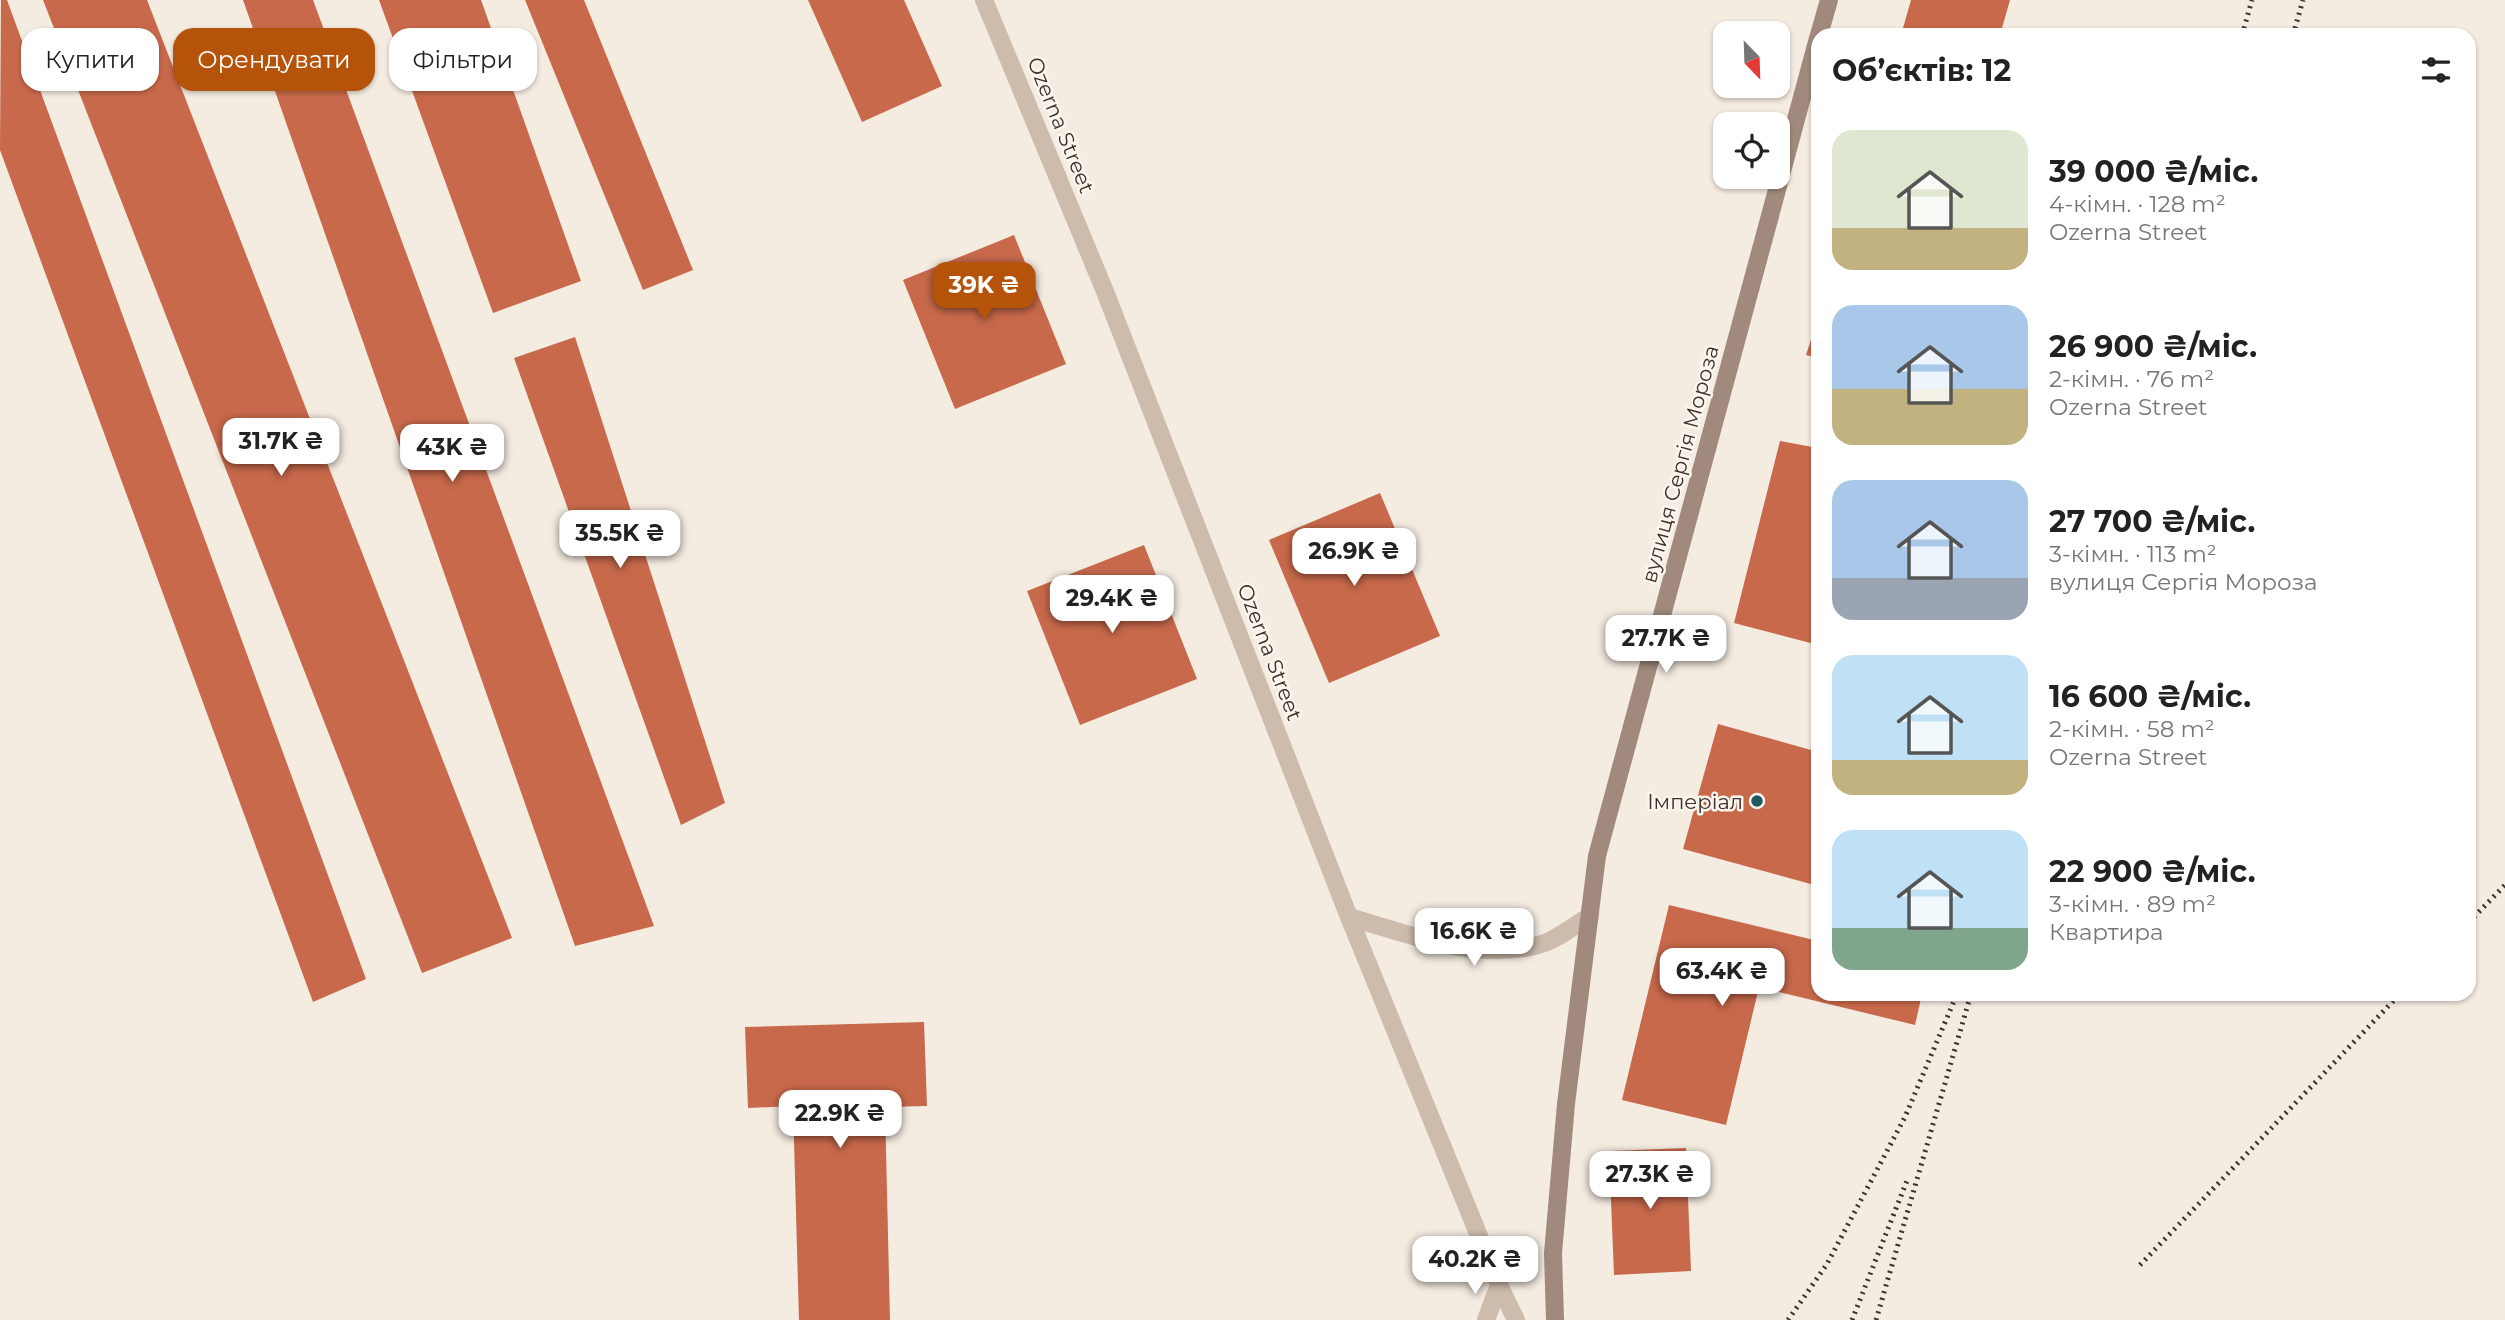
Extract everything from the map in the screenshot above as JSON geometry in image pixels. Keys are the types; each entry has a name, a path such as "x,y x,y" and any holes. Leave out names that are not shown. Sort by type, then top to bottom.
{"main road":[{"name":"вулиця Сергія Мороза","path":"1821,28 1829,0"},
{"name":"вулиця Сергія Мороза","path":"1555,1320 1553,1253 1566,1104 1597,856 1811,67"}],"street":[{"name":"Ozerna Street","path":"985,0 1109,301 1349,918 1499,1285 1516,1320"},
{"path":"1349,918 1457,948 1502,951 1541,945 1590,916"},
{"path":"1486,1320 1499,1285"}],"building":[{"path":"1,0 7,0 21,38 21,91 40,91 366,979 313,1002 0,150"},
{"path":"43,0 147,0 158,28 54,28"},
{"path":"243,0 313,0 323,28 253,28"},
{"path":"379,0 481,0 491,28 389,28"},
{"path":"525,0 584,0 693,270 643,290"},
{"path":"808,0 904,0 942,86 862,122"},
{"path":"1911,0 2010,0 2002,28 1903,28"},
{"path":"159,31 173,67 173,91 182,91 512,938 422,973 78,91 159,91"},
{"path":"275,91 347,91 654,926 575,946"},
{"path":"412,91 513,91 581,281 493,313"},
{"path":"1014,235 1066,364 955,409 903,280"},
{"path":"575,337 725,803 681,825 514,358"},
{"path":"1811,340 1811,356 1806,355"},
{"path":"1780,441 1811,447 1811,643 1734,623"},
{"path":"1380,493 1440,636 1329,683 1269,540"},
{"path":"1144,545 1197,679 1080,725 1027,591"},
{"name":"Імперіал","path":"1718,724 1811,750 1811,884 1683,849"},
{"path":"1669,905 1811,939 1811,1000 1759,987 1726,1125 1622,1100"},
{"path":"1816,1001 1920,1001 1915,1025"},
{"path":"924,1022 927,1106 885,1107 890,1320 799,1320 793,1106 748,1108 745,1027"},
{"path":"1686,1148 1691,1271 1614,1275 1609,1151"}],"railway":[{"path":"2244,28 2252,0"},
{"path":"2295,28 2303,0"},
{"path":"2476,915 2505,885"},
{"path":"1788,1320 1827,1264 1905,1117 1954,1001"},
{"path":"1876,1320 1969,1001"},
{"path":"2140,1265 2393,1001"},
{"path":"1852,1320 1908,1178"}],"place":[{"name":"Імперіал","path":"1757,801"}]}
